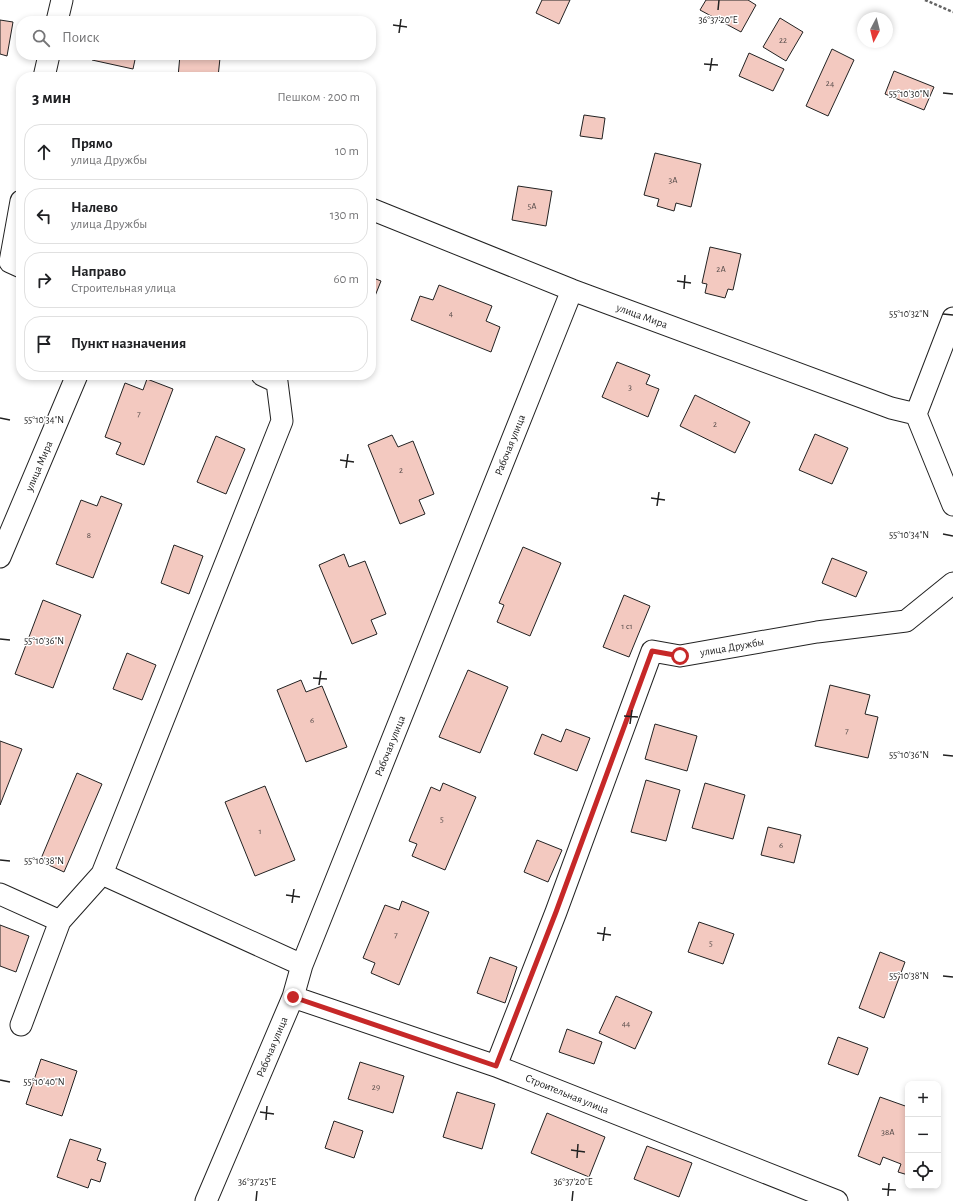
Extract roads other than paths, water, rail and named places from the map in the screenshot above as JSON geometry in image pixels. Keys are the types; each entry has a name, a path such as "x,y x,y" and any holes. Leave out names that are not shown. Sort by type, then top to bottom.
{"street":[{"path":"58,16 62,0"},
{"path":"45,72 49,60"},
{"name":"улица Мира","path":"376,211 572,290 892,408 916,414"},
{"path":"16,229 10,262 16,265"},
{"name":"Рабочая улица","path":"206,1201 293,997 302,965 572,290"},
{"path":"953,318 916,414 953,505"},
{"name":"улица Мира","path":"0,557 75,380"},
{"path":"21,1025 60,921 102,874 282,421 277,382 273,380"},
{"name":"улица Дружбы","path":"496,1066 556,912 652,651 680,656 817,632 906,621 953,583"},
{"path":"102,874 302,965"},
{"path":"0,894 60,921"},
{"name":"Строительная улица","path":"293,997 496,1066 837,1201"}]}
